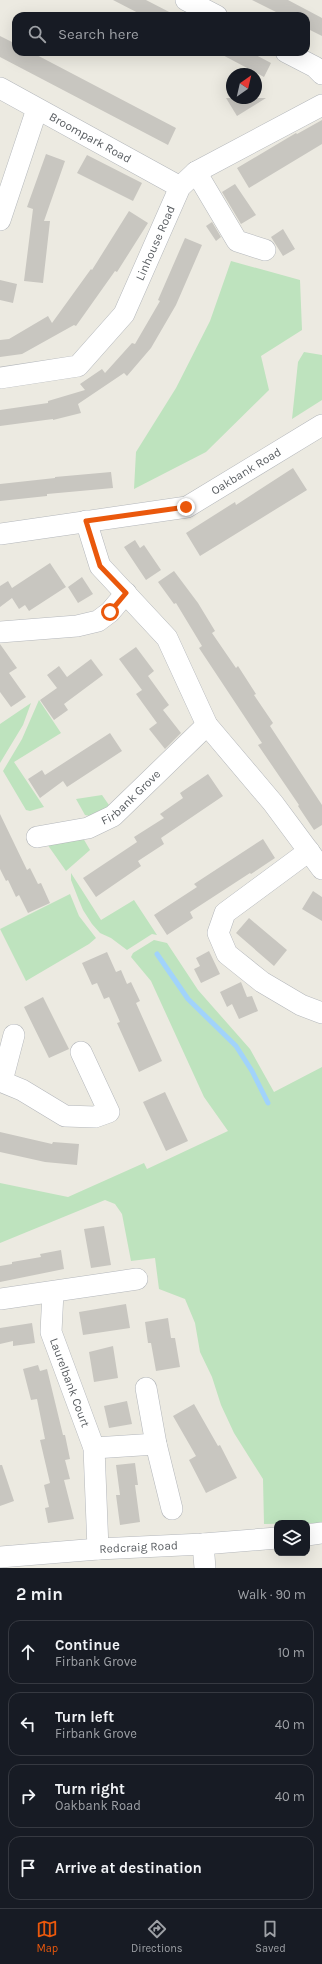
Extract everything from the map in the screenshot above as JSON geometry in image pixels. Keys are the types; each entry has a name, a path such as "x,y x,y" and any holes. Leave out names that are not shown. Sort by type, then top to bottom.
{"street":[{"path":"186,0 209,12"},
{"path":"294,56 315,67 322,74"},
{"name":"Broompark Road","path":"0,88 180,187"},
{"name":"Linhouse Road","path":"0,378 78,366 124,314 180,187 196,172 322,105"},
{"path":"0,220 37,108"},
{"path":"196,172 237,241 265,250"},
{"name":"Oakbank Road","path":"0,534 186,507 319,433"},
{"path":"86,521 100,566 167,638 207,725 274,803 322,869"},
{"path":"0,632 77,626 98,621 110,612 126,593"},
{"name":"Firbank Grove","path":"37,837 88,828 113,816 207,725"},
{"path":"309,851 225,913 218,933 226,954 262,982 301,1005 322,1014"},
{"path":"14,1035 1,1081 22,1090 65,1116 95,1117 109,1112 82,1052"},
{"path":"0,1299 137,1279"},
{"name":"Laurelbank Court","path":"53,1292 51,1332 94,1448 98,1549"},
{"path":"146,1388 156,1444 172,1509"},
{"path":"94,1448 156,1444"},
{"path":"310,1535 322,1533"},
{"name":"Redcraig Road","path":"0,1557 98,1549 203,1544 274,1538"},
{"path":"203,1544 205,1568"}],"green space":[{"path":"231,261 300,280 302,330 261,356 269,390 206,452 134,489 136,452 176,388 210,321"},
{"path":"304,352 322,355 322,400 292,419 298,362"},
{"path":"39,700 61,733 14,762 44,807 30,811 26,810 3,771 22,739"},
{"path":"31,703 23,725 0,763 0,724"},
{"path":"102,795 111,808 90,816 85,815 76,799"},
{"path":"83,838 90,850 66,871 47,844"},
{"path":"71,873 101,920 134,900 157,935 152,934 127,950 111,938 100,933 83,910 71,880"},
{"path":"70,894 79,916 96,938 89,944 26,981 0,929"},
{"path":"154,940 167,943 198,990 250,1049 274,1092 322,1067 322,1523 310,1523 310,1520 274,1520 274,1524 264,1524 263,1479 234,1433 221,1405 212,1377 200,1352 195,1323 185,1299 159,1289 155,1258 131,1261 122,1214 115,1204 105,1200 0,1243 0,1183 68,1197 144,1163 147,1169 228,1131 204,1097 151,981 131,957 133,953"}],"building":[{"path":"113,0 146,0 169,12 136,12"},
{"path":"252,0 288,0 322,18 322,36 310,30 310,12 276,12"},
{"path":"0,36 12,42 12,56 39,56 176,128 168,145 0,57"},
{"path":"225,56 258,56 271,63 264,77 262,76 262,68 247,68"},
{"path":"230,104 256,104 237,116"},
{"path":"322,120 322,144 249,188 237,168 296,133 297,134"},
{"path":"46,154 65,161 44,221 50,221 43,283 24,281 33,209 27,207"},
{"path":"87,155 142,183 133,201 77,173"},
{"path":"235,184 256,215 241,224 222,192"},
{"path":"129,211 148,223 117,272 115,271 76,326 74,325 22,354 0,357 0,340 9,339 48,316 52,323 91,269 92,270"},
{"path":"212,222 221,237 216,241 206,226"},
{"path":"283,229 295,249 283,256 271,237"},
{"path":"185,238 202,245 176,305 151,348 127,376 124,373 78,404 81,413 53,420 0,426 0,410 48,403 48,401 85,390 80,384 102,369 105,373 132,343 135,344 160,301 158,300"},
{"path":"0,280 17,284 13,303 0,300"},
{"path":"293,468 307,490 200,556 186,533 235,502 236,505"},
{"path":"111,472 113,488 47,494 47,496 0,501 0,484"},
{"path":"135,540 140,548 144,545 161,570 146,580 124,547"},
{"path":"50,563 66,587 29,611 25,605 19,609 12,598 0,607 0,586 8,581 12,588"},
{"path":"174,571 198,603 215,631 212,633 236,668 238,666 256,694 254,695 273,723 270,726 322,805 322,825 314,830 298,806 299,805 258,745 262,743 199,648 202,646 176,603 174,604 158,582"},
{"path":"82,577 93,594 78,603 68,587"},
{"path":"0,644 17,668 9,673 26,697 11,707 0,692"},
{"path":"136,647 154,671 148,676 169,705 163,710 181,733 165,749 149,729 157,723 136,694 142,690 119,659"},
{"path":"91,659 103,675 64,704 68,710 54,720 40,700 57,688 47,675 59,666 67,677"},
{"path":"110,733 122,751 67,787 63,781 40,798 28,779 42,770 45,775"},
{"path":"208,774 223,796 161,838 164,844 138,861 141,866 96,897 83,878 137,842 134,837 164,818 160,814 183,798 180,793"},
{"path":"0,814 27,870 30,868 38,884 41,883 50,903 28,913 19,895 16,897 8,880 6,881 0,869"},
{"path":"263,839 275,858 190,912 193,918 167,935 154,915 197,887 194,884"},
{"path":"313,891 322,897 322,921 302,909"},
{"path":"249,918 287,950 274,966 236,933"},
{"path":"209,951 220,974 201,983 194,969 200,966 196,958"},
{"path":"107,952 116,972 121,970 127,984 131,982 140,1001 136,1003 162,1061 139,1072 117,1023 120,1022 109,997 104,999 97,983 92,985 82,963"},
{"path":"241,982 247,997 252,996 258,1011 239,1019 232,1004 227,1007 220,992"},
{"path":"43,997 69,1049 49,1058 24,1007"},
{"path":"165,1092 188,1141 166,1151 143,1102"},
{"path":"0,1132 52,1144 53,1142 79,1144 77,1165 45,1162 0,1152"},
{"path":"104,1226 111,1265 91,1268 84,1229"},
{"path":"61,1250 64,1269 0,1282 0,1266 12,1264 12,1262 41,1257 40,1254"},
{"path":"126,1304 130,1328 83,1335 79,1312"},
{"path":"168,1318 171,1338 175,1338 180,1367 156,1371 151,1343 148,1343 145,1322"},
{"path":"32,1323 35,1343 13,1346 13,1341 0,1344 0,1328"},
{"path":"113,1346 118,1378 94,1382 89,1352"},
{"path":"38,1365 40,1371 47,1369 63,1435 65,1435 70,1459 65,1460 70,1479 64,1480 74,1519 48,1523 45,1508 49,1507 44,1485 50,1483 40,1440 45,1439 37,1399 31,1400 23,1369"},
{"path":"127,1401 132,1424 109,1428 104,1406"},
{"path":"194,1404 218,1446 220,1445 237,1478 206,1493 189,1460 196,1456 173,1416"},
{"path":"135,1463 138,1485 135,1485 140,1522 120,1525 116,1495 120,1495 116,1465"},
{"path":"0,1465 2,1465 14,1501 0,1506"}],"waterway":[{"path":"157,954 188,999 236,1046 252,1071 268,1103"}],"route":[{"path":"110,612 126,593 100,566 86,521 186,507"}]}
